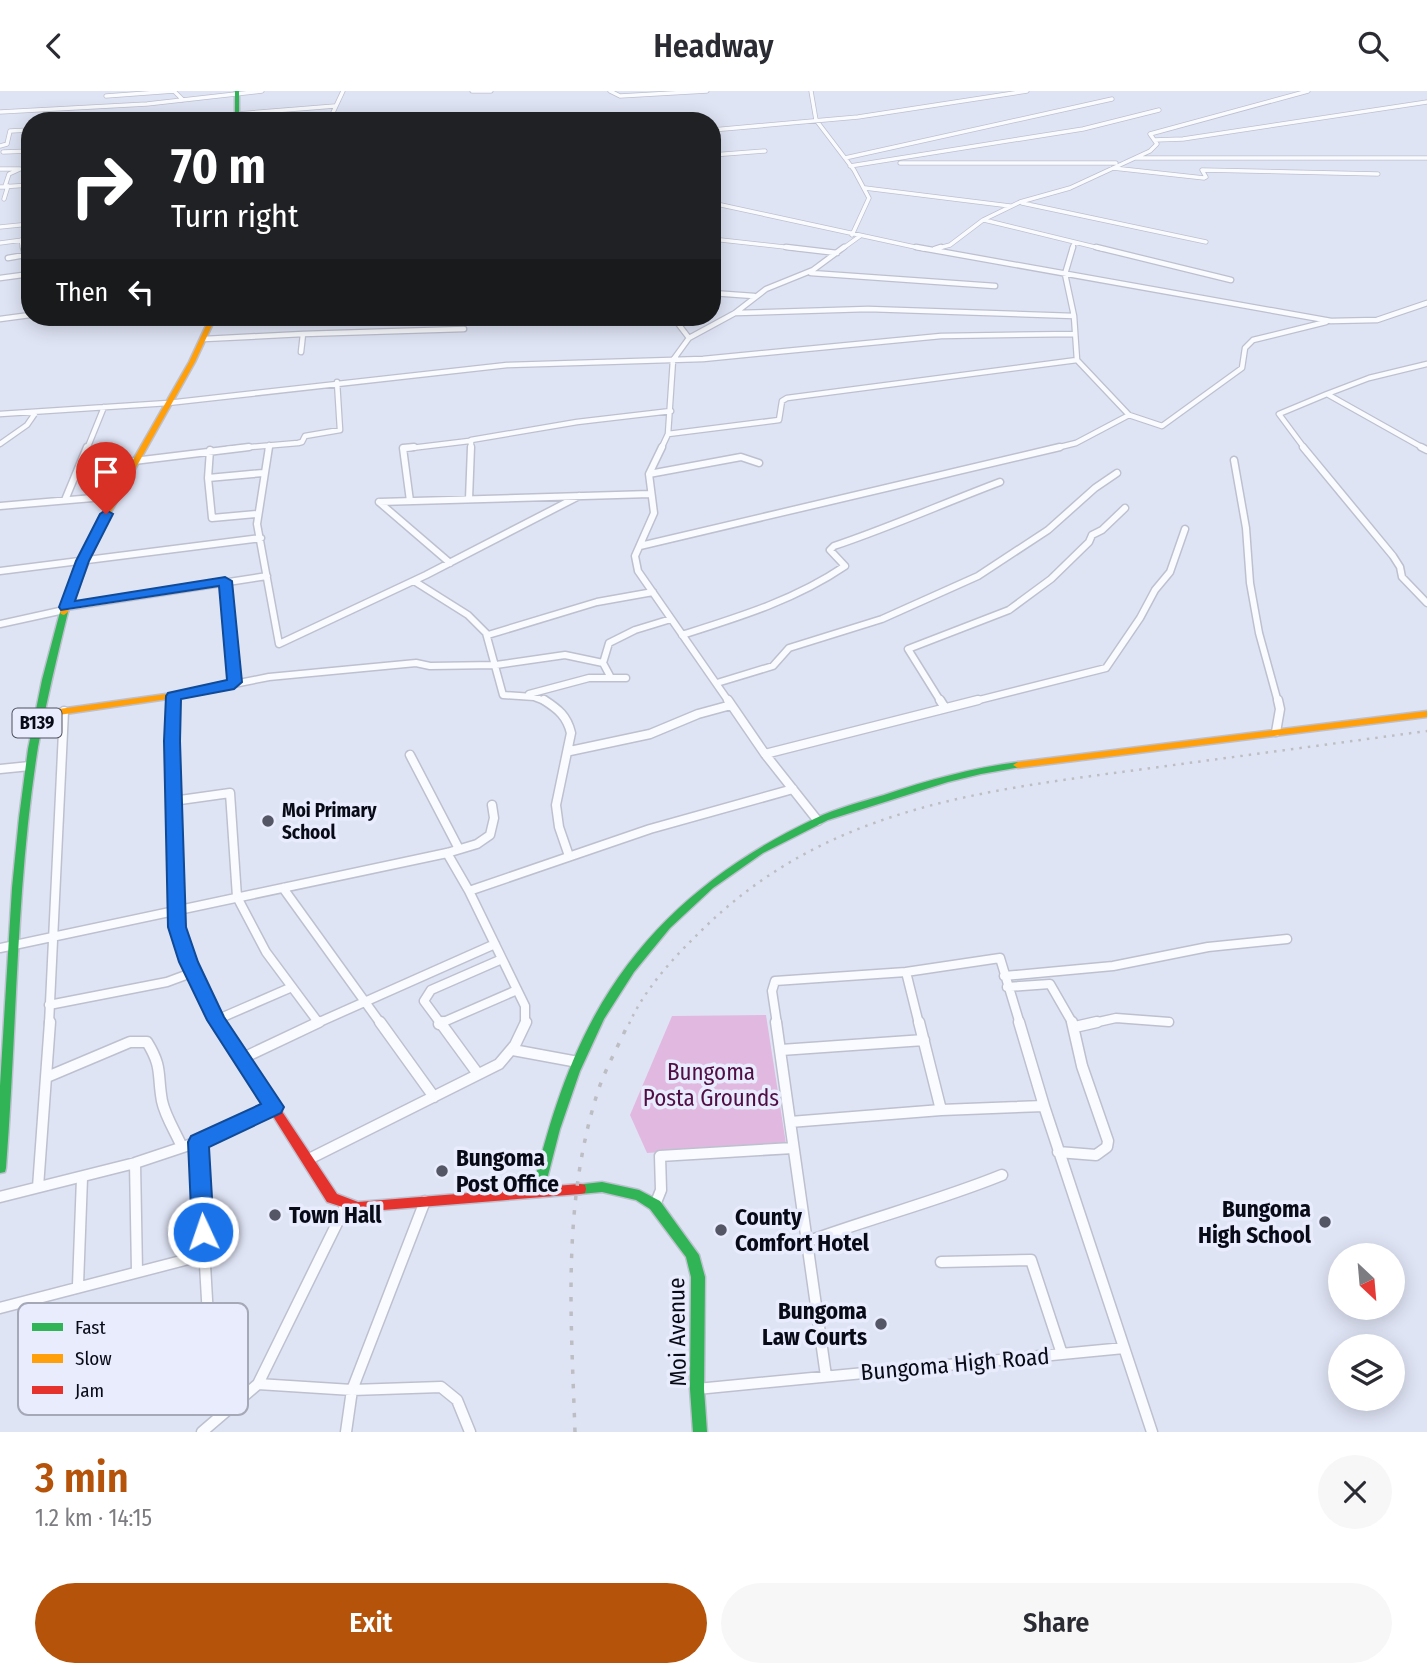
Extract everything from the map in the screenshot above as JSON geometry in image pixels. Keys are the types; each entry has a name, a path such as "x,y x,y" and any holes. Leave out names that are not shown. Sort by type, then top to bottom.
{"street":[{"path":"106,96 174,91 183,100"},
{"path":"0,112 183,100 262,91"},
{"path":"332,112 343,91"},
{"path":"472,91 491,91"},
{"path":"610,91 620,96 707,91"},
{"path":"811,91 816,120 865,188 868,201 852,235"},
{"path":"721,129 883,114 1027,91"},
{"path":"931,250 950,245 983,220 1020,202 1070,188 1136,158 1156,146 1149,135 1308,91"},
{"path":"237,92 237,112"},
{"path":"845,158 977,131 1112,99"},
{"path":"1154,141 1183,139 1427,102"},
{"path":"282,112 335,106"},
{"path":"850,166 1083,129 1159,110"},
{"path":"21,130 9,131 1,154 21,152"},
{"path":"977,131 998,143"},
{"path":"721,154 765,152"},
{"path":"1136,158 1427,158"},
{"path":"882,162 1120,163"},
{"path":"1111,168 1201,178 1206,178 1202,170 1378,174"},
{"path":"0,169 20,169 9,174 4,186 4,199"},
{"path":"865,188 1013,207"},
{"path":"1020,202 1206,242"},
{"path":"721,205 852,235 1331,321 1377,320 1427,303"},
{"path":"983,220 1231,280"},
{"path":"0,229 21,227"},
{"path":"721,321 735,313 754,296 774,285 807,273 860,236"},
{"path":"0,243 21,240"},
{"path":"721,240 838,253"},
{"path":"1074,243 1065,274 1074,316 1077,360 1129,415 1163,426 1242,368 1245,348 1252,341 1331,321"},
{"path":"8,258 21,256"},
{"path":"807,273 995,286"},
{"path":"0,278 21,275"},
{"path":"721,294 754,296"},
{"path":"735,313 868,309 1074,316"},
{"path":"0,319 21,316"},
{"name":"B139","path":"0,1168 13,1015 21,842 38,715 65,608 83,561 134,461 198,355 209,326"},
{"path":"680,326 689,338"},
{"path":"711,326 689,338 673,360 668,434 649,474 652,520 635,556 638,571 765,754 818,821"},
{"path":"204,339 464,328"},
{"path":"301,352 303,334"},
{"path":"0,414 168,403 337,381 507,365 673,360 941,336 1074,334"},
{"path":"668,434 779,420 782,401 787,398 1077,360"},
{"path":"1427,364 1369,378 1279,414 1393,556 1401,567 1402,577 1427,603"},
{"path":"134,461 210,450 298,443 302,442 305,436 340,430 337,381"},
{"path":"1327,394 1427,450"},
{"path":"65,500 104,407"},
{"path":"410,501 403,448 671,411"},
{"path":"0,444 27,425 36,412"},
{"path":"640,546 1076,443 1129,415"},
{"path":"469,441 469,499"},
{"path":"269,445 257,514 279,644 414,581 579,495"},
{"path":"210,450 208,478 212,518 257,514"},
{"path":"649,474 741,457 759,463"},
{"path":"1234,460 1246,528 1250,583 1259,633 1280,709 1276,732"},
{"path":"208,478 263,473"},
{"path":"717,683 774,666 789,648 882,619 978,576 1048,530 1095,488 1117,473"},
{"path":"682,635 761,608 820,582 845,566 830,550 834,546 897,525 924,511 1000,482"},
{"path":"450,563 379,503 650,494"},
{"path":"0,506 116,496"},
{"path":"945,708 908,649 1009,610 1023,602 1078,553 1092,534 1102,530 1125,508"},
{"path":"765,754 1106,669 1155,590 1170,572 1185,529"},
{"path":"0,571 261,538"},
{"path":"0,624 65,608 267,576"},
{"path":"225,581 235,682"},
{"path":"414,581 461,610 488,635 503,695 525,695 610,676 626,678"},
{"path":"488,635 597,602 653,592"},
{"path":"610,676 603,663 609,643 635,630 671,619"},
{"path":"38,715 173,696 229,686 235,682 416,663 430,666 496,665 565,656 603,663"},
{"path":"525,695 547,702 569,719 572,736 570,751 556,796 559,832 569,856"},
{"path":"173,696 176,910 180,942 216,1020 243,1058 324,1190 332,1198 346,1205 258,1384 248,1394"},
{"path":"570,751 650,733 698,714 731,705"},
{"path":"38,1187 47,1077 64,711"},
{"path":"538,1191 547,1147 578,1062 618,983 642,952 673,920 739,866 818,821 937,780 979,770 1427,714"},
{"path":"410,755 459,849"},
{"path":"0,769 30,767"},
{"path":"469,891 650,829 793,789"},
{"path":"173,801 230,793 237,897 260,941 318,1022"},
{"path":"0,949 53,935 447,853 481,843 491,837 496,820 492,805"},
{"path":"305,1160 499,1064 513,1049 527,1021 525,1006 469,891 447,853"},
{"path":"283,888 434,1097"},
{"path":"1004,976 1113,966 1208,947 1287,939"},
{"path":"243,1058 366,1000 495,944"},
{"path":"826,1376 772,991 775,981 906,972 1000,958 1058,1152 1152,1432"},
{"path":"478,1074 424,1001 431,990 502,959"},
{"path":"50,1005 167,982 194,972"},
{"path":"906,972 941,1110"},
{"path":"1007,987 1050,984 1075,1027 1082,1066 1108,1141 1107,1147 1096,1155 1058,1152"},
{"path":"216,1020 292,987"},
{"path":"439,1024 517,990"},
{"path":"0,1019 13,1015"},
{"path":"1075,1027 1116,1018 1169,1022"},
{"path":"781,1050 924,1040"},
{"path":"47,1077 130,1042 147,1042 157,1058 161,1073 162,1102 183,1147"},
{"path":"513,1049 578,1062"},
{"path":"790,1122 941,1110 1044,1106"},
{"path":"0,1197 135,1163 198,1142 274,1107"},
{"path":"198,1142 207,1303"},
{"path":"655,1205 661,1190 660,1156 793,1148"},
{"path":"135,1163 137,1271"},
{"path":"806,1242 870,1218 962,1191 1002,1175"},
{"path":"78,1285 82,1178"},
{"name":"Moi Avenue","path":"346,1205 358,1207 602,1187 639,1195 655,1205 692,1255 698,1277 697,1389 700,1432"},
{"path":"346,1432 352,1390 425,1201"},
{"path":"0,1308 78,1285 204,1255"},
{"path":"941,1262 1031,1260 1062,1354"},
{"name":"Bungoma High Road","path":"697,1389 1124,1348"},
{"path":"258,1384 352,1390 430,1387 450,1391 457,1398 470,1432"},
{"path":"202,1432 224,1415"}],"green space":[{"name":"Bungoma Posta Grounds","path":"766,1015 786,1144 647,1153 630,1115 672,1016"}],"railway":[{"path":"629,1024 651,987 670,964 700,932 750,889 802,855 857,830 914,810 1034,784 1427,731"},
{"path":"575,1432 571,1303 574,1218 579,1175 598,1091 629,1022"}],"traffic: fast":[{"path":"237,91 237,112"},
{"path":"0,1168 24,818 46,680 64,612"},
{"path":"538,1191 554,1129 574,1071 599,1018 630,969 666,925 709,886 760,851 825,818 944,780 1018,765"},
{"path":"580,1189 602,1187 639,1195 655,1205 692,1255 698,1277 697,1389 700,1432"}],"traffic: slow":[{"path":"64,612 102,521 192,362 209,326"},
{"path":"38,715 173,696 174,850 180,942 216,1020 275,1110"},
{"path":"1018,765 1427,714"}],"traffic: jam":[{"path":"275,1110 332,1198 358,1207 580,1189"}],"place":[{"name":"Moi Primary School","path":"268,821"},
{"name":"Bungoma Post Office","path":"442,1171"},
{"name":"Town Hall","path":"275,1215"},
{"name":"Bungoma High School","path":"1325,1222"},
{"name":"County Comfort Hotel","path":"721,1230"},
{"name":"Bungoma Law Courts","path":"881,1324"}],"route":[{"path":"106,514 83,561 66,607 225,581 235,682 229,686 173,696 177,927 188,962 216,1020 274,1107 198,1142 203,1232"}]}
